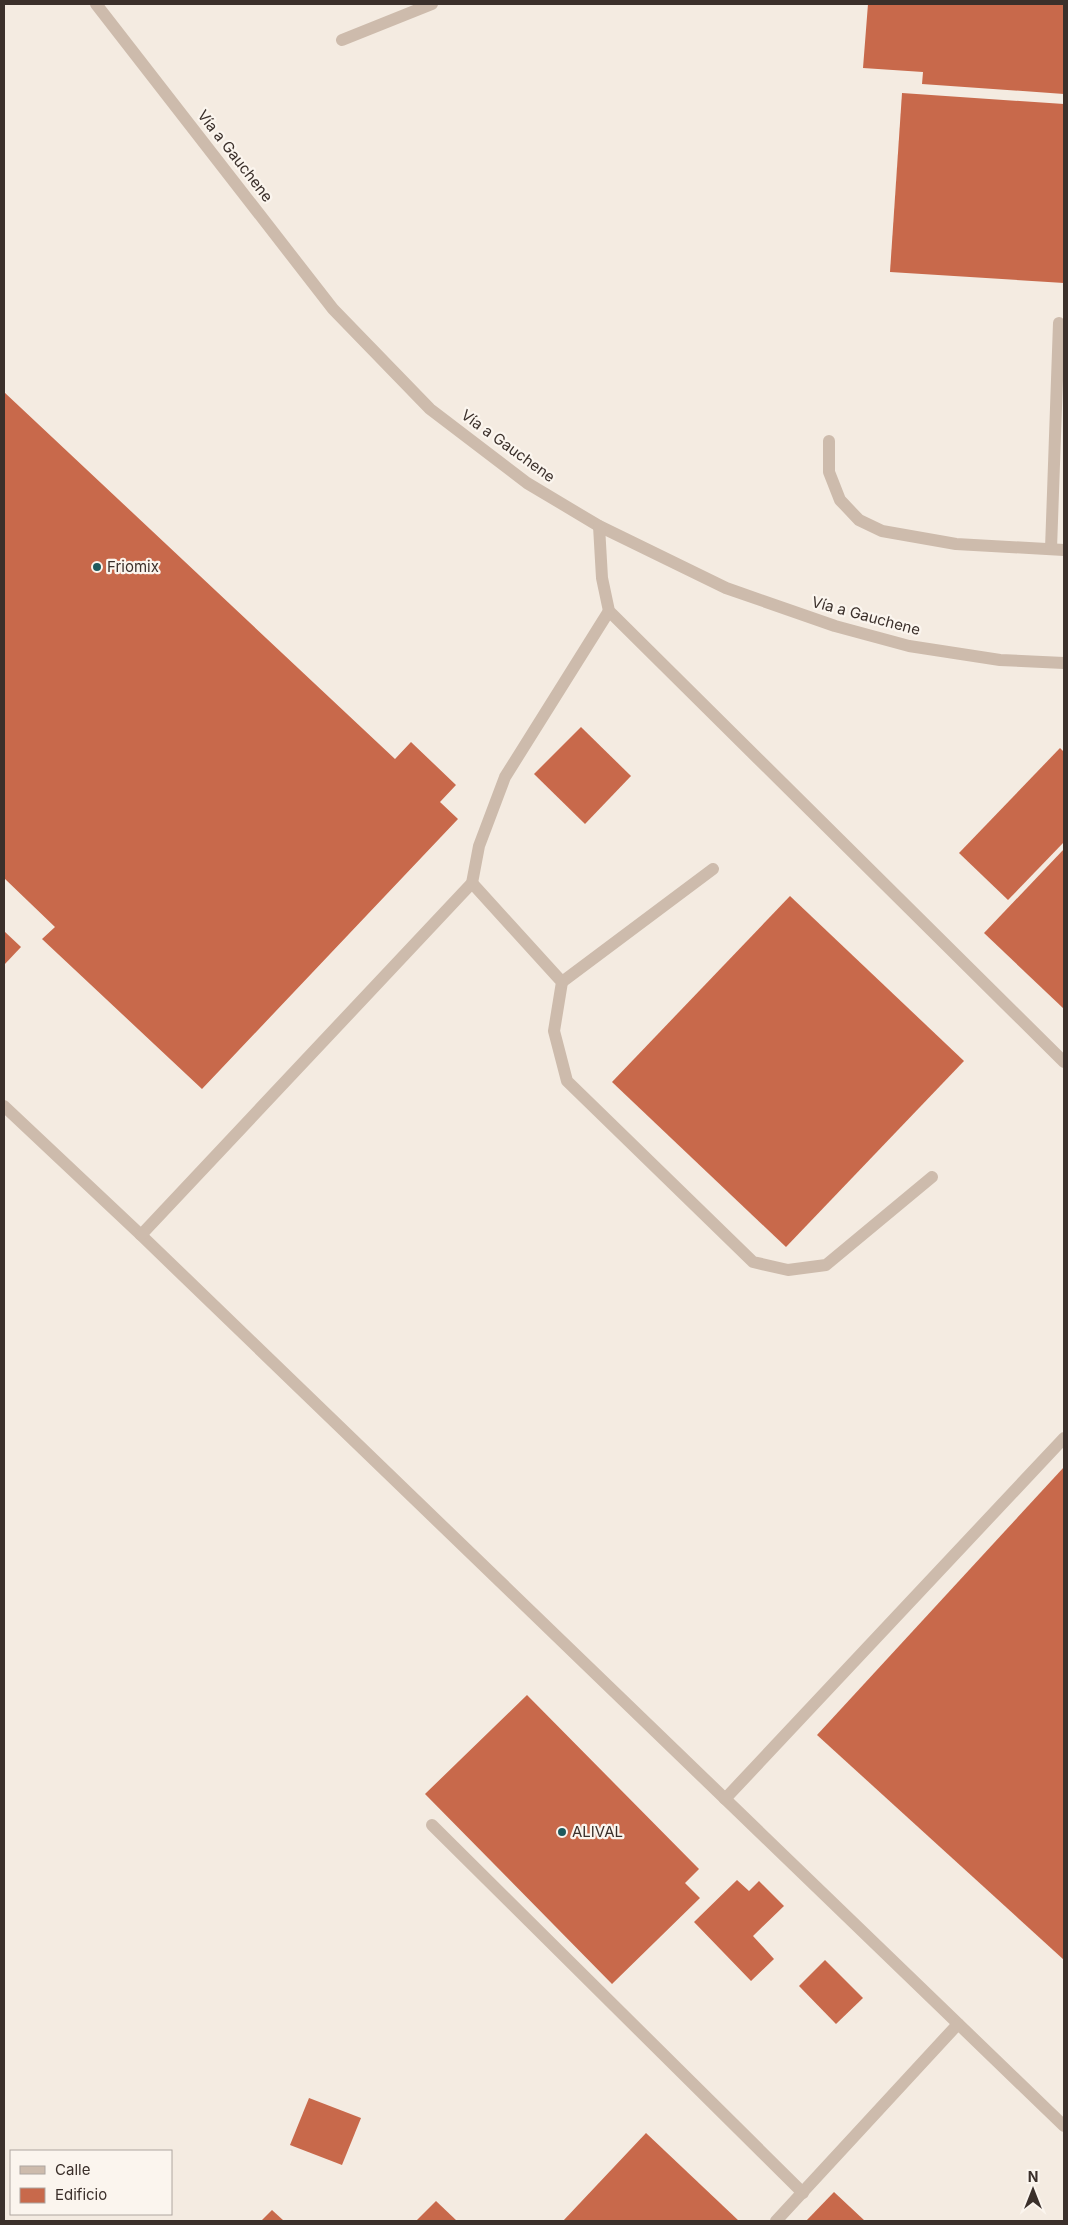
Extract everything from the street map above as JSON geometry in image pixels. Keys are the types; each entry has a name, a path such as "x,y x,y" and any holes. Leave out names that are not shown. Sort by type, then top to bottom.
{"street":[{"name":"Vía a Gauchene","path":"96,4 333,309 430,409 528,483 599,526 726,588 835,626 909,646 1000,660 1064,663"},
{"path":"342,40 432,4"},
{"path":"829,441 829,472 840,500 859,520 882,531 956,544 1058,550 1059,323"},
{"path":"599,526 602,578 609,611 1064,1062"},
{"path":"141,1234 472,882 479,846 504,777 609,611"},
{"path":"713,869 562,982 554,1031 567,1081 753,1262 788,1270 826,1265 932,1177"},
{"path":"472,882 562,982"},
{"path":"4,1106 141,1234 1064,2126"},
{"path":"725,1799 1064,1438"},
{"path":"432,1826 804,2192"},
{"path":"776,2221 958,2024"}],"building":[{"path":"868,4 1064,4 1064,94 922,84 923,72 863,68"},
{"path":"902,93 1064,104 1064,283 890,272"},
{"name":"Friomix","path":"4,392 395,759 411,742 456,785 440,802 458,819 202,1089 42,939 55,927 4,878"},
{"path":"581,727 631,776 585,824 534,774"},
{"path":"1060,748 1064,752 1064,842 1008,900 959,853"},
{"path":"1064,849 1064,1009 984,933"},
{"path":"790,896 964,1061 786,1247 612,1082"},
{"path":"4,931 21,947 4,965"},
{"path":"1064,1467 1064,1960 817,1735"},
{"name":"ALIVAL","path":"527,1695 699,1869 685,1883 700,1898 612,1984 425,1794"},
{"path":"737,1880 749,1891 759,1881 784,1906 753,1936 774,1959 751,1981 694,1922"},
{"path":"825,1960 863,1998 836,2024 799,1986"},
{"path":"309,2098 361,2118 342,2165 290,2145"},
{"path":"646,2133 739,2221 563,2221"},
{"path":"834,2192 865,2221 806,2221"},
{"path":"436,2201 457,2221 416,2221"},
{"path":"272,2210 284,2221 261,2221"}],"place":[{"name":"Friomix","path":"97,567"},
{"name":"ALIVAL","path":"562,1832"}]}
